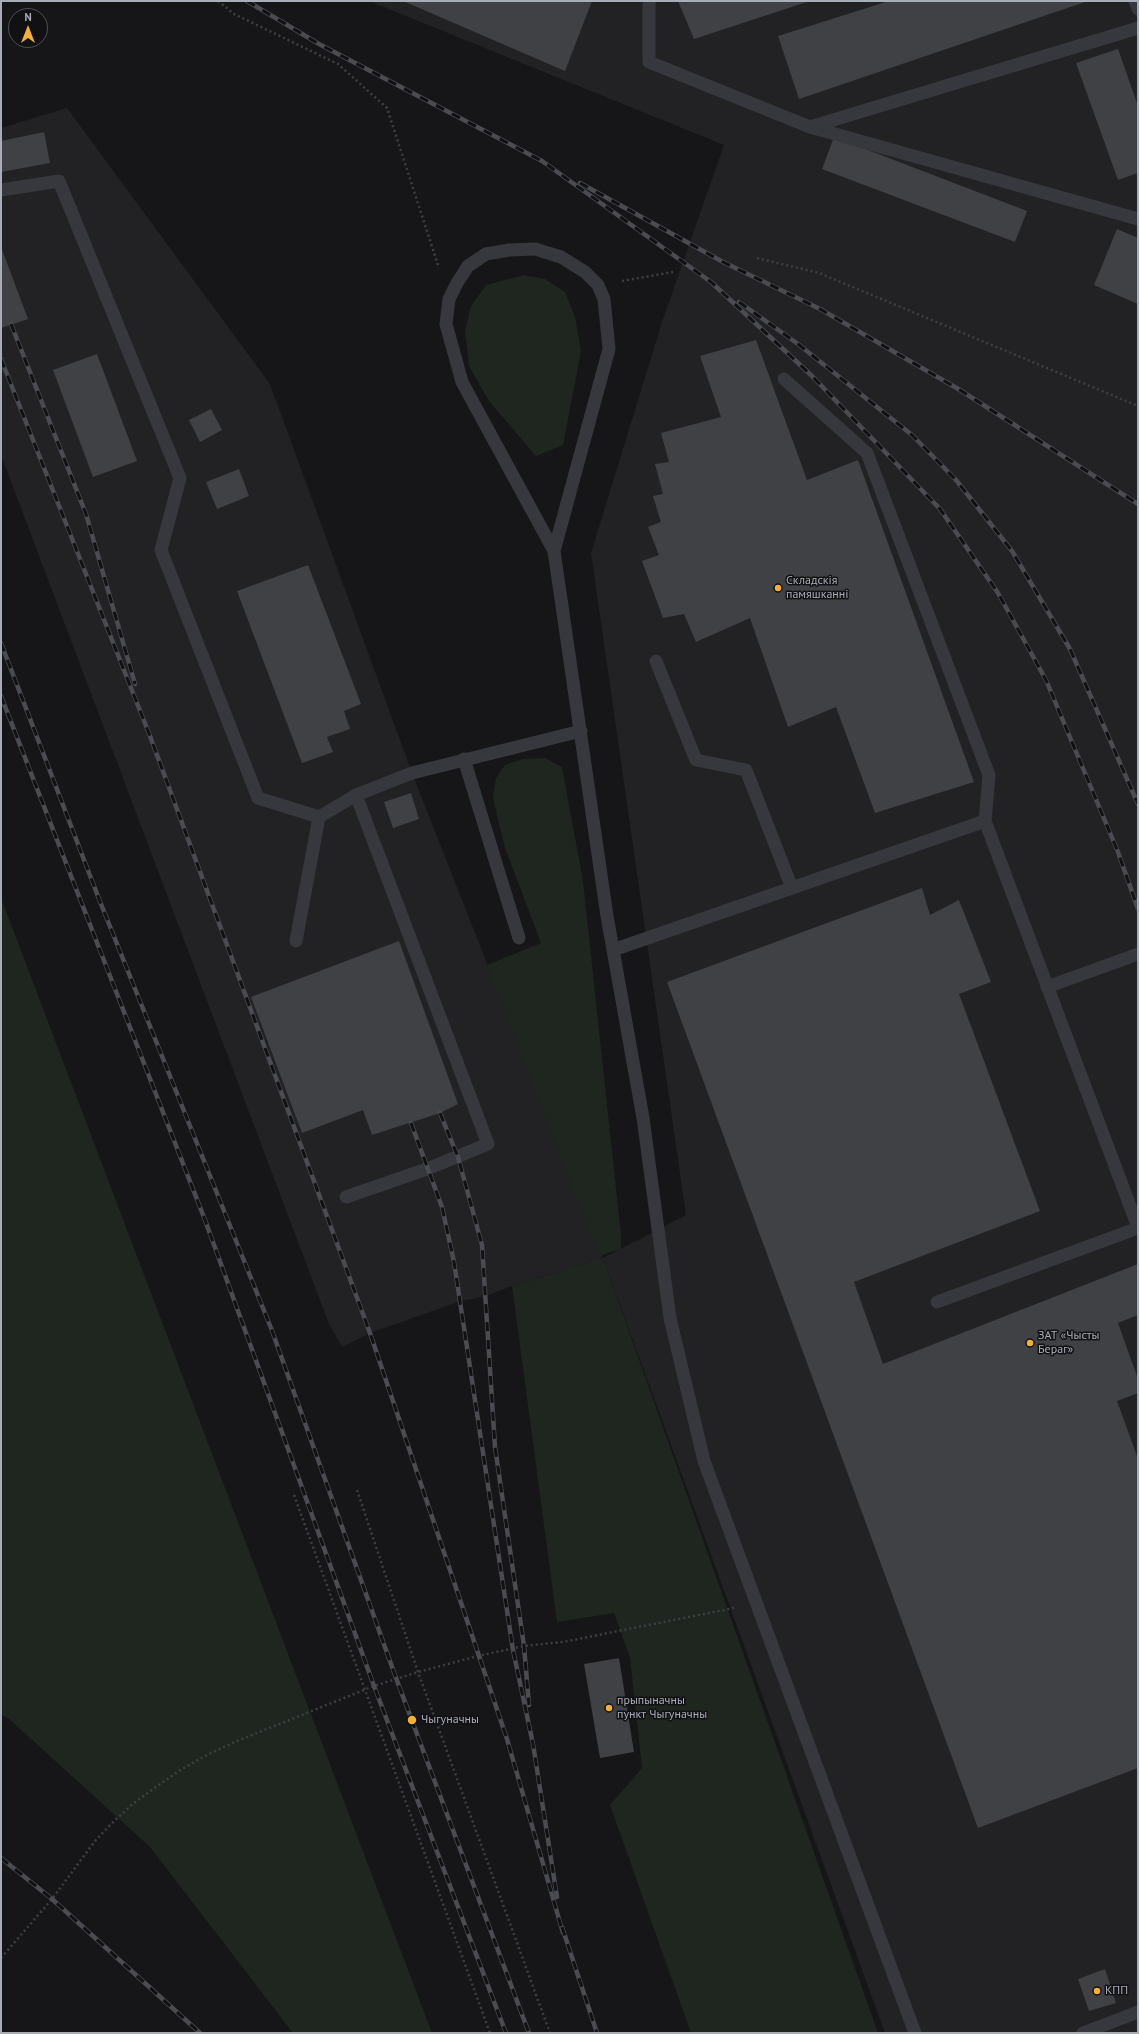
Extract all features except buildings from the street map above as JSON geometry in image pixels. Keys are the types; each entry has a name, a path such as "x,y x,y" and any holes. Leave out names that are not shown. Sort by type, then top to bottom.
{"lane":[{"path":"650,1 649,62 810,127 1138,219"},
{"path":"1135,1 1138,9"},
{"path":"810,127 1138,28"},
{"path":"1,190 59,181 180,478 161,550 258,798 319,817 356,795 412,773 581,731"},
{"path":"554,551 609,348 604,299 598,285 585,272 561,257 535,248 486,254 468,266 449,298 446,324 462,382 554,551 613,950 643,1118 670,1318 704,1461 758,1603 915,2033"},
{"path":"784,379 867,453 989,775 985,822 1138,1228 937,1302"},
{"path":"656,661 696,760 746,770 792,888"},
{"path":"464,759 520,938"},
{"path":"346,1197 427,1169 488,1144 356,795"},
{"path":"296,941 319,817"},
{"path":"613,950 985,822"},
{"path":"1047,987 1138,954"},
{"path":"1083,2033 1138,2012"}],"path":[{"path":"218,1 234,14 338,64 387,108 449,298"},
{"path":"756,258 819,273 1138,406"},
{"path":"598,285 673,272"},
{"path":"357,1490 418,1672 550,2033"},
{"path":"294,1495 490,2033"},
{"path":"1,1958 52,1899 95,1841 134,1804 153,1789 182,1769 213,1752 366,1690 418,1672 478,1656 513,1650 524,1646 563,1642 758,1603"}],"shaded area":[{"path":"369,1 1138,1 1138,2033 885,2033 603,1258 686,1215 591,553 662,322 724,145"},
{"path":"67,108 270,384 412,773 603,1258 512,1286 486,1296 461,1301 370,1333 342,1347 329,1324 1,455 1,128"},
{"path":"524,275 545,279 565,292 575,317 581,351 563,445 536,456 489,401 469,366 465,331 471,306 486,285"},
{"path":"545,758 562,767 583,881 621,1235 621,1249 599,1256 487,965 541,943 505,848 493,798 496,778 505,765 523,759"},
{"path":"1,898 432,2033 293,2033 150,1847 8,1718 1,1715"},
{"path":"603,1258 878,2033 691,2033 610,1805 642,1768 630,1657 614,1613 557,1622 512,1286"}],"railway":[{"path":"247,1 319,44 542,161 711,282 811,375 940,509 998,593 1046,680 1118,852 1138,909"},
{"path":"580,183 723,262 820,309 960,390 1138,504"},
{"path":"739,302 798,344 912,435 956,480 1012,551 1070,649 1138,804"},
{"path":"11,324 86,514 135,684"},
{"path":"1,359 150,736 370,1333 507,1739 563,1933"},
{"path":"1,643 99,899 271,1328 396,1678 529,2033"},
{"path":"1,696 205,1220 374,1686 506,2033"},
{"path":"440,1113 458,1157 482,1245 495,1447 524,1646 529,1705"},
{"path":"411,1123 442,1207 454,1262 513,1650 533,1744 557,1897"},
{"path":"1,1858 52,1899 200,2033"},
{"path":"562,1927 597,2033"}],"place":[{"name":"Складскія памяшканні","path":"778,588"},
{"name":"ЗАТ «Чысты Бераг»","path":"1030,1343"},
{"name":"прыпыначны пункт Чыгуначны","path":"609,1708"},
{"name":"Чыгуначны","path":"412,1720"},
{"name":"КПП","path":"1097,1991"}]}
